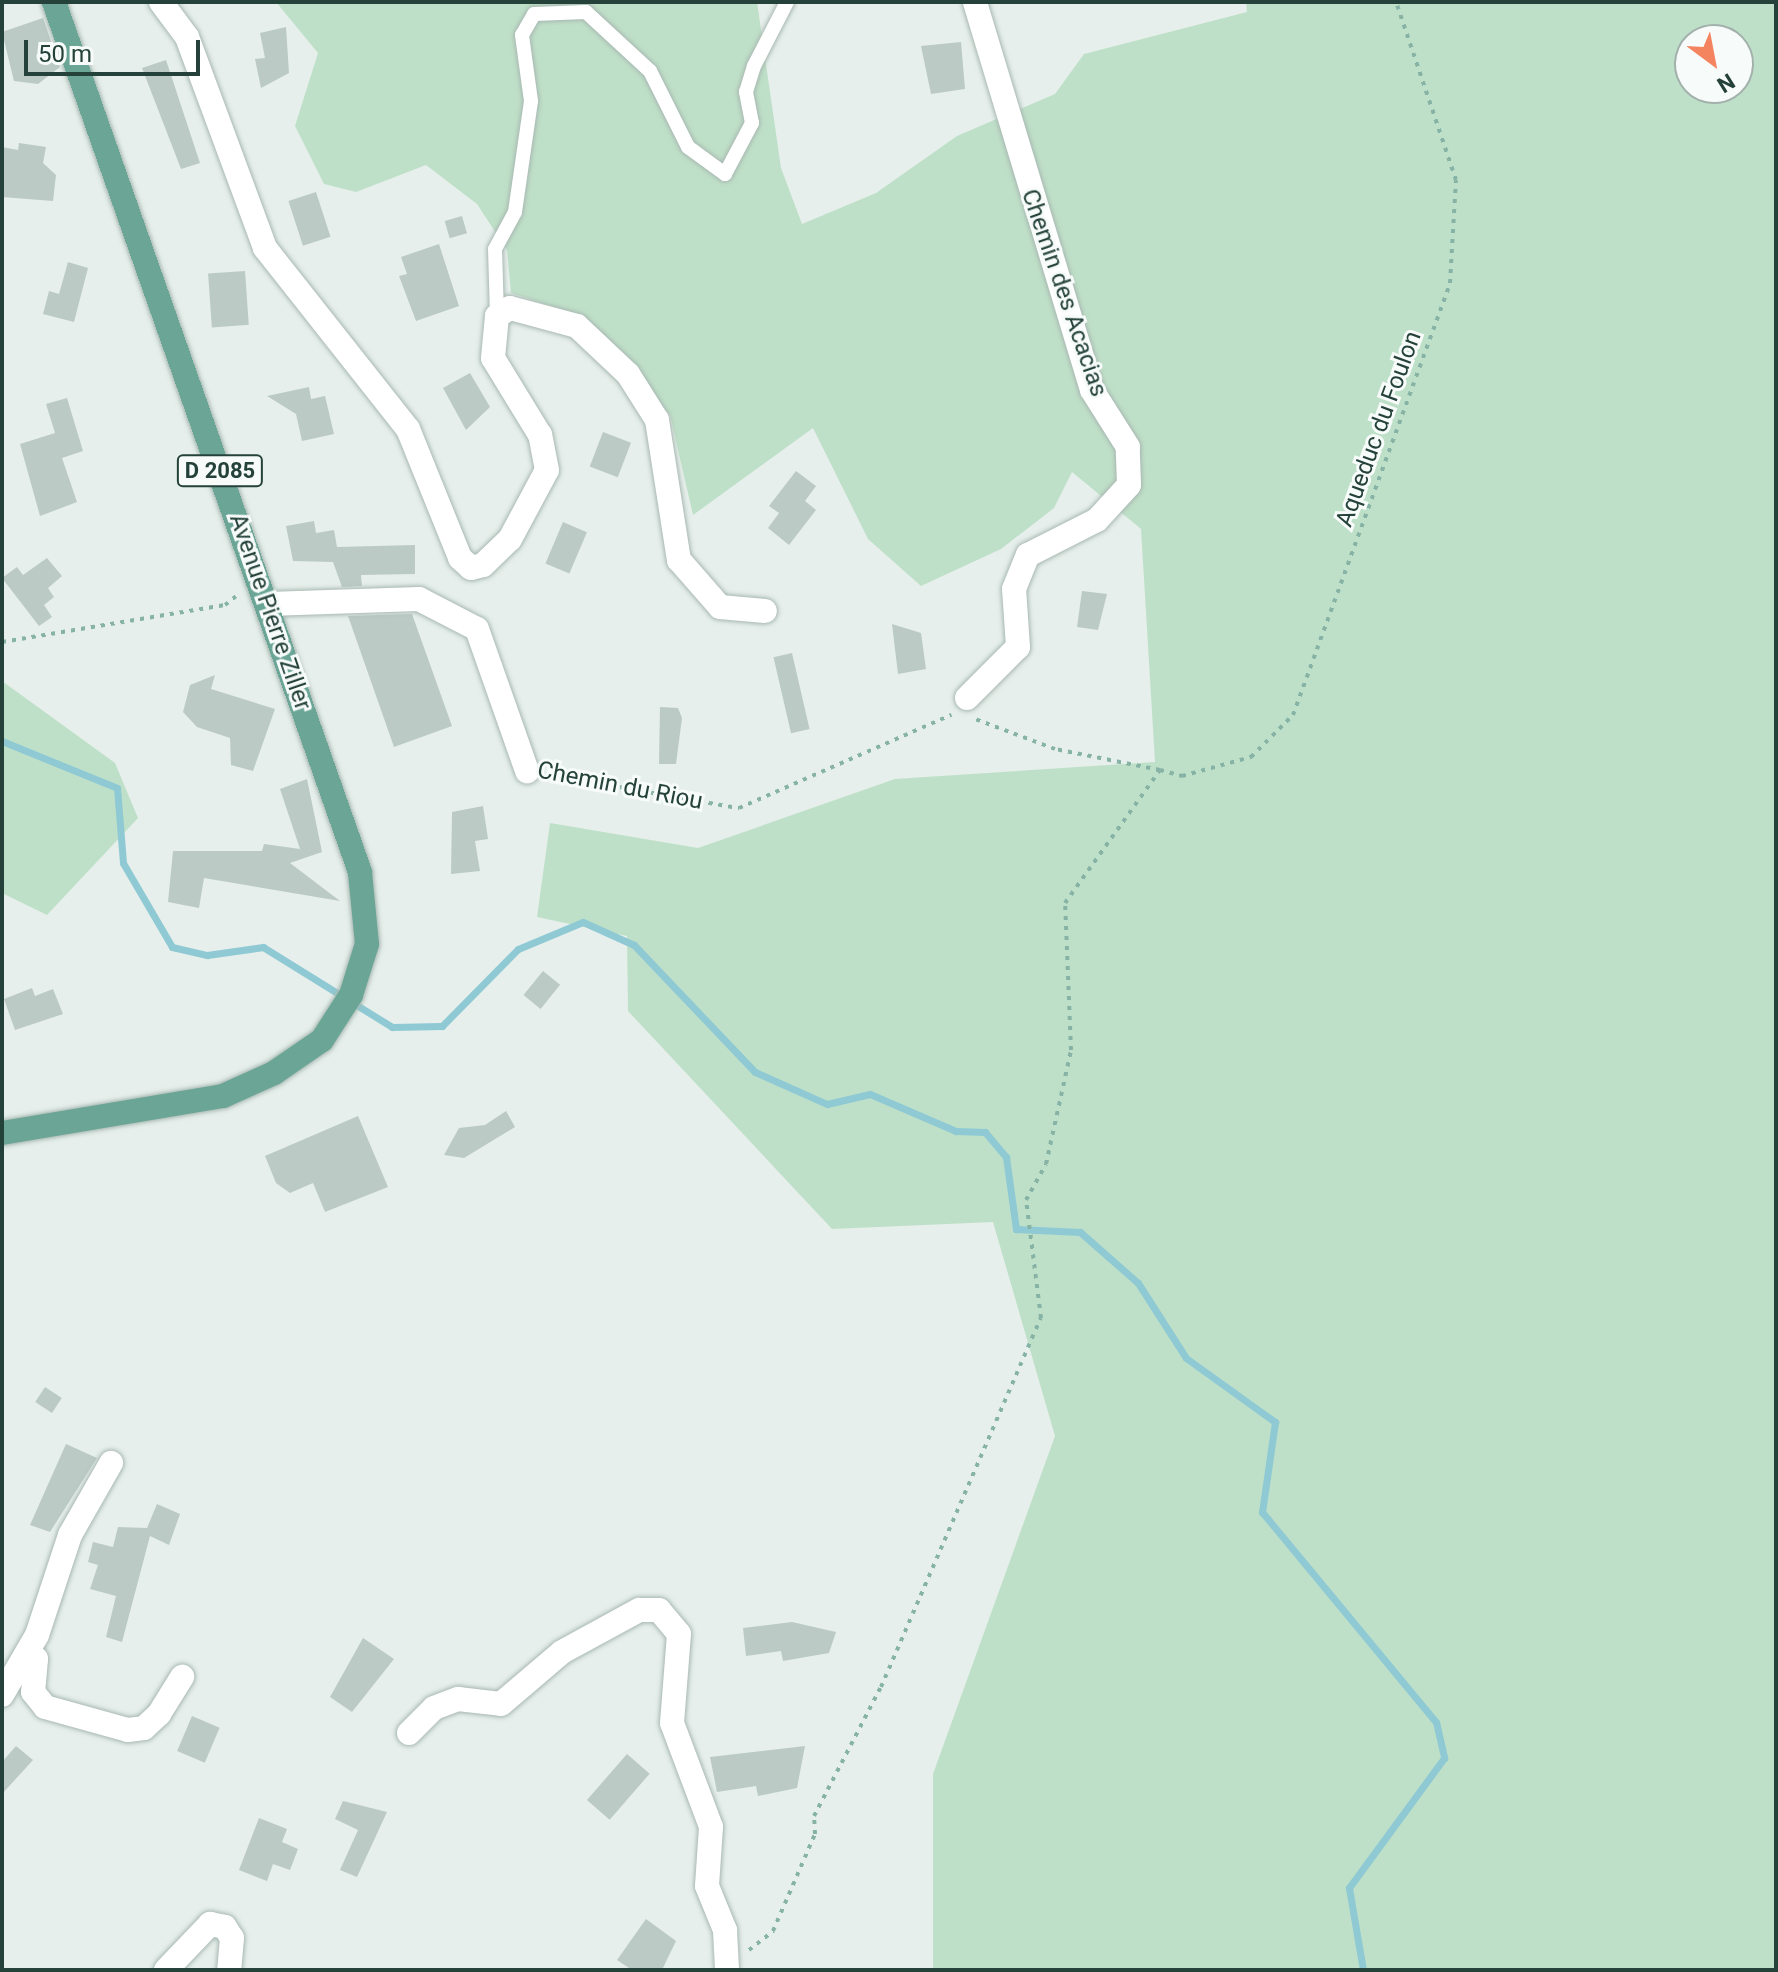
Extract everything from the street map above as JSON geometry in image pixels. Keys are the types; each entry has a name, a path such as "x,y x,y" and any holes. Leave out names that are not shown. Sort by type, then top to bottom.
{"main road":[{"name":"Avenue Pierre Ziller","path":"2,1133 223,1096 322,1040 351,995 367,944 360,872 54,2"}],"street":[{"path":"161,2 187,37 265,248 408,429 460,558 471,568 510,539 547,470 540,435 493,358 497,316 510,308 577,326 628,374 657,420 679,560 720,607 765,611"},
{"name":"Chemin des Acacias","path":"964,704 1018,647 1014,589 1028,555 1097,520 1129,485 1128,447 1092,390 975,2"},
{"name":"Chemin du Riou","path":"268,604 419,599 477,629 527,771"},
{"path":"2,1695 29,1652 70,1535 111,1463"},
{"path":"409,1733 434,1708 458,1699 501,1704 562,1652 639,1610 659,1610 679,1634 672,1723 711,1827 707,1886 735,1962"},
{"path":"29,1652 36,1659 33,1692 45,1707 128,1730 144,1728 159,1714 182,1677"},
{"path":"166,1970 210,1924 225,1927 232,1938 229,1970"}],"lane":[{"path":"497,316 495,249 515,212 531,101 522,35 534,14 586,12 650,71 688,147 725,174 752,123 746,92 754,66 787,2"}],"path":[{"name":"Aqueduc du Foulon","path":"964,704 997,732 1055,749 1182,776 1251,757 1293,715 1450,283 1456,180 1396,2"},
{"path":"2,642 225,605 237,594 233,566 251,557"},
{"name":"Chemin du Riou","path":"527,771 739,808 964,704"},
{"path":"735,1962 773,1931 815,1834 814,1816 881,1687 1041,1318 1026,1200 1046,1164 1071,1050 1065,903 1160,770"}],"green space":[{"path":"276,2 757,2 781,168 802,224 876,193 957,136 1055,94 1084,54 1247,12 1246,2 1776,2 1776,1970 933,1970 933,1774 1055,1436 993,1222 832,1229 628,1011 627,936 537,917 550,823 698,848 895,779 1155,762 1141,529 1072,472 1054,508 1001,549 921,586 868,539 813,428 693,515 670,415 622,357 563,310 511,293 507,250 477,204 426,165 356,192 324,184 295,126 318,53"},
{"path":"2,681 115,763 138,818 47,915 2,893"}],"building":[{"path":"43,18 60,67 38,84 14,81 2,32"},
{"path":"286,27 289,73 261,88 255,59 265,58 260,33"},
{"path":"961,42 965,89 931,94 921,46"},
{"path":"166,60 200,163 181,169 142,68"},
{"path":"19,143 46,147 43,163 56,175 53,201 2,197 2,147 18,150"},
{"path":"316,192 331,237 303,246 288,201"},
{"path":"462,216 467,233 450,238 445,221"},
{"path":"439,244 459,306 416,321 399,276 407,274 401,257"},
{"path":"68,262 88,268 74,322 43,314 49,291 59,294"},
{"path":"245,271 249,325 212,327 208,274"},
{"path":"470,373 490,407 466,430 443,388"},
{"path":"309,387 311,399 325,396 334,434 302,441 296,414 267,396"},
{"path":"67,398 83,451 62,458 77,502 40,516 20,444 55,433 46,404"},
{"path":"603,432 631,443 618,477 590,467"},
{"path":"796,471 816,486 805,501 816,510 789,545 768,528 779,513 769,506"},
{"path":"314,521 316,533 334,530 337,547 415,545 415,574 361,575 362,586 342,587 333,562 293,561 286,526"},
{"path":"563,522 587,532 569,574 545,563"},
{"path":"47,558 62,576 48,588 54,597 44,605 52,617 39,626 2,578 17,567 23,575"},
{"path":"1082,591 1107,594 1098,630 1077,627"},
{"path":"412,614 452,726 394,747 348,616"},
{"path":"892,624 921,633 926,669 898,674"},
{"path":"792,653 810,729 791,733 773,657"},
{"path":"215,675 211,689 275,709 253,771 231,765 230,738 197,727 183,712 190,685"},
{"path":"660,707 678,708 682,718 676,764 659,764"},
{"path":"307,779 322,852 290,863 340,901 204,878 199,908 168,902 173,851 262,851 264,844 300,849 280,789"},
{"path":"483,806 488,839 475,841 480,871 451,874 452,812"},
{"path":"543,971 560,985 541,1009 523,995"},
{"path":"32,988 35,996 53,989 63,1014 15,1030 4,999"},
{"path":"506,1111 515,1127 464,1158 444,1155 459,1128 485,1125"},
{"path":"358,1116 388,1187 325,1212 313,1183 290,1193 276,1183 265,1156"},
{"path":"45,1387 62,1398 52,1413 35,1402"},
{"path":"66,1444 97,1458 50,1532 30,1525"},
{"path":"157,1504 180,1514 169,1545 150,1536 122,1642 106,1637 116,1596 90,1589 98,1565 88,1562 93,1542 113,1547 118,1527 147,1528"},
{"path":"792,1622 836,1632 829,1653 783,1661 781,1651 746,1656 743,1628"},
{"path":"363,1638 394,1659 352,1712 330,1697"},
{"path":"192,1716 220,1728 205,1763 177,1751"},
{"path":"16,1746 33,1760 2,1794 2,1762"},
{"path":"805,1746 797,1788 758,1796 756,1786 717,1792 710,1757"},
{"path":"627,1754 650,1774 610,1820 587,1800"},
{"path":"343,1801 387,1812 357,1877 340,1870 358,1830 335,1819"},
{"path":"259,1818 287,1829 282,1842 298,1849 290,1870 273,1864 267,1881 239,1870"},
{"path":"646,1919 676,1941 662,1970 632,1970 617,1960"}],"waterway":[{"path":"2,741 117,788 123,863 172,947 207,955 263,947 392,1027 442,1026 518,949 583,922 634,945 755,1072 827,1104 870,1094 956,1131 985,1132 1006,1157 1016,1229 1080,1232 1138,1283 1186,1358 1275,1422 1262,1512 1436,1722 1444,1758 1349,1888 1363,1970"}]}
